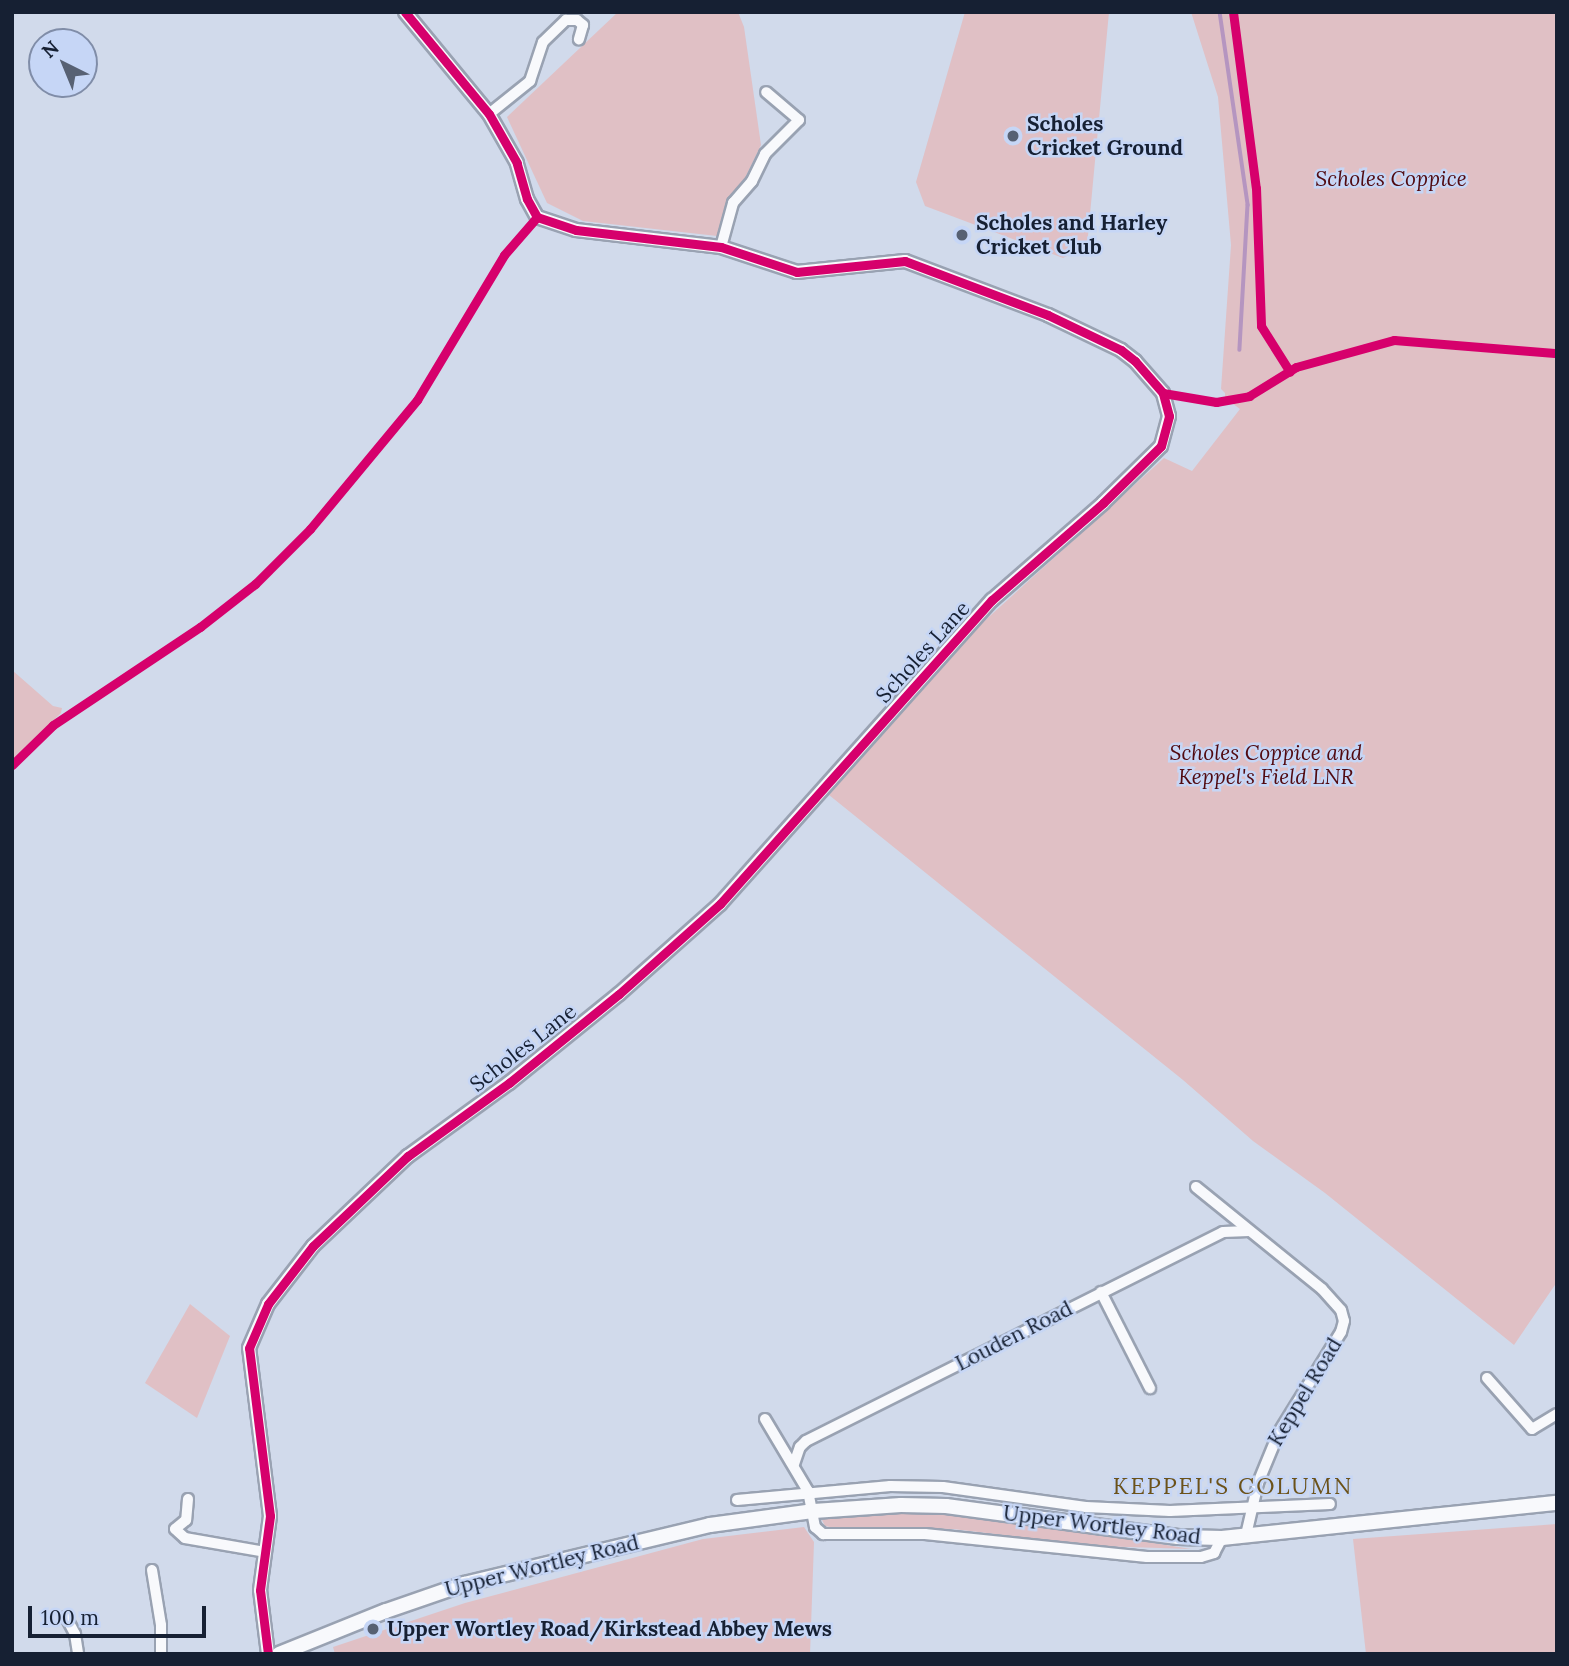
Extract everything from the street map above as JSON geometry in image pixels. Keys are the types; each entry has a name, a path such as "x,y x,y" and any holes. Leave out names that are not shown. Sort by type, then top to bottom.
{"main road":[{"name":"Upper Wortley Road","path":"279,1654 311,1648 386,1611 464,1584 710,1525 814,1511 901,1505 946,1506 1178,1537 1222,1538 1557,1503"}],"street":[{"name":"Scholes Lane","path":"268,1654 260,1590 270,1516 249,1348 268,1304 313,1246 408,1156 509,1083 620,994 720,904 992,600 1102,503 1161,446 1169,416 1163,393 1135,360 1080,328 905,261 807,272 721,247 576,230 537,217 527,200 517,163 489,114 405,12"},
{"path":"489,114 530,81 543,42 566,20 577,20 583,25 579,39"},
{"path":"721,247 733,203 752,181 765,154 799,120 766,92"},
{"name":"Keppel Road","path":"1196,1187 1327,1294 1341,1310 1344,1321 1341,1332 1279,1432 1258,1483 1246,1535"},
{"name":"Louden Road","path":"794,1464 800,1447 806,1441 1223,1232 1249,1231"},
{"path":"1101,1292 1150,1388"},
{"path":"1488,1378 1532,1429 1557,1414"},
{"path":"765,1419 794,1464 808,1491 814,1511"},
{"name":"Upper Wortley Road","path":"737,1500 808,1491 890,1486 943,1487 1086,1507 1170,1511 1252,1510 1330,1504"},
{"path":"188,1499 186,1520 175,1529 185,1538 265,1552"},
{"name":"Upper Wortley Road","path":"814,1511 815,1527 823,1534 925,1534 1147,1557 1200,1557 1214,1553 1222,1538"},
{"path":"152,1570 161,1625 161,1654"},
{"path":"66,1616 75,1634 78,1654"}],"green space":[{"path":"618,12 738,12 744,27 761,145 717,236 583,221 547,203 507,117"},
{"name":"Scholes Cricket Ground","path":"965,12 1109,12 1087,246 1063,258 925,206 916,182"},
{"name":"Scholes Coppice and Keppel's Field LNR","path":"1191,12 1557,12 1557,1282 1514,1345 1325,1193 1253,1141 1183,1080 829,795 908,701 980,625 1164,458 1192,471 1240,409 1225,398 1221,389 1231,245 1218,97"},
{"path":"12,670 53,706 62,708 61,713 12,761"},
{"path":"190,1304 230,1336 197,1418 145,1383"},
{"path":"908,1510 987,1516 1191,1549 1097,1546 953,1529 830,1527 825,1526 821,1518"},
{"path":"1557,1524 1557,1654 1366,1654 1353,1539"},
{"path":"804,1527 814,1542 810,1654 335,1654 333,1647 465,1603 703,1539"}],"waterway":[{"path":"1220,12 1248,205 1240,350"}],"cycle path":[{"path":"268,1654 260,1590 270,1516 249,1348 268,1304 313,1246 408,1156 509,1083 619,994 720,904 992,600 1103,503 1161,446 1169,416 1163,393 1135,361 1121,350 1048,315 905,261 797,272 721,247 576,230 537,217 527,199 517,163 489,114 405,12"},
{"path":"1233,12 1256,188 1261,326 1290,372"},
{"path":"12,765 53,725 200,627 255,584 310,529 417,400 504,255 537,217"},
{"path":"1163,393 1216,402 1249,396 1296,367 1394,340 1557,353"}],"place":[{"name":"Scholes Cricket Ground","path":"1013,136"},
{"name":"Scholes and Harley Cricket Club","path":"962,235"},
{"name":"Upper Wortley Road/Kirkstead Abbey Mews","path":"373,1629"}],"district":[{"name":"KEPPEL'S COLUMN","path":"1233,1486"}],"park label":[{"name":"Scholes Coppice","path":"1391,179"}]}
